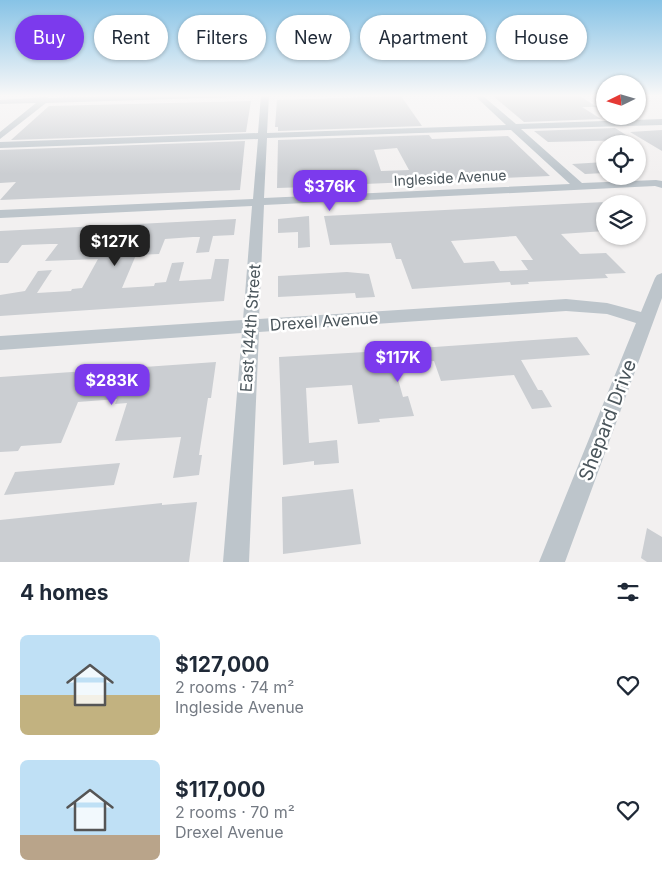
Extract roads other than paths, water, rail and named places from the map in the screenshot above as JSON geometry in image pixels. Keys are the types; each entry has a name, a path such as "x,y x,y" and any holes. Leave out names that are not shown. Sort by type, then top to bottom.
{"street":[{"path":"0,136 18,121"},
{"name":"East 144th Street","path":"236,562 263,121"},
{"path":"507,121 580,187"},
{"path":"0,145 662,122"},
{"name":"Ingleside Avenue","path":"0,214 580,187 662,185"},
{"name":"Shepard Drive","path":"552,562 662,280"},
{"name":"Drexel Avenue","path":"0,343 587,305 617,310 646,320"}]}
